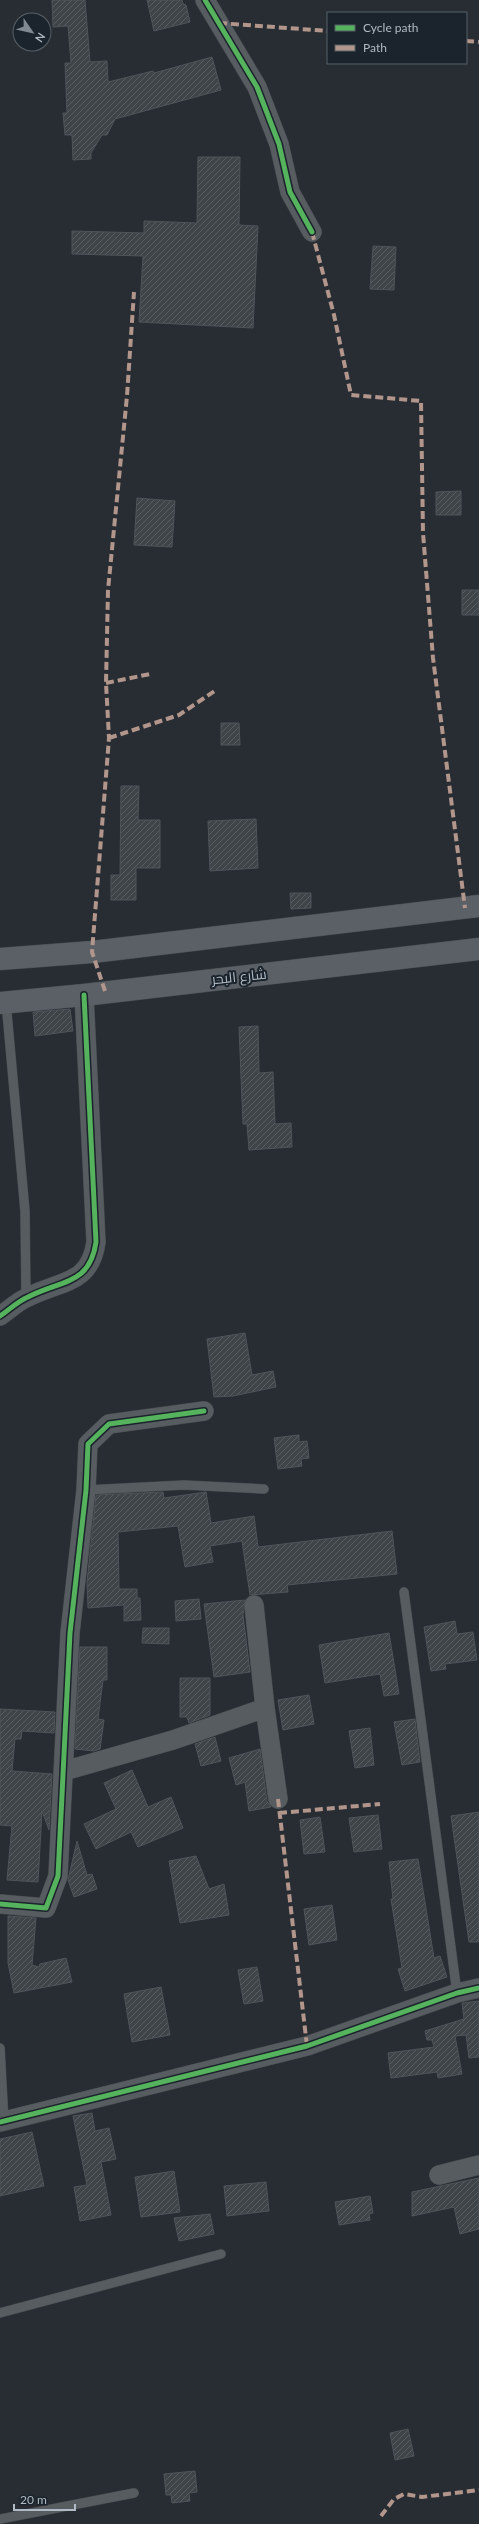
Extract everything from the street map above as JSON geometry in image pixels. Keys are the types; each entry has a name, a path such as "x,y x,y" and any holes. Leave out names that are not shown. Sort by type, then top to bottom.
{"main road":[{"path":"0,959 92,952 479,906"},
{"name":"شارع البحر","path":"3,1002 84,995 105,991 479,949"}],"street":[{"path":"205,0 257,87 279,144 290,192 312,232"},
{"path":"0,1316 26,1297 76,1277 88,1269 94,1255 96,1242 84,995"},
{"path":"0,1904 46,1908 58,1876 70,1633 86,1490 88,1444 109,1424 204,1411"},
{"path":"254,1605 265,1708 278,1799"},
{"path":"64,1771 173,1740 265,1708"},
{"path":"2,2121 308,2046 457,1993 479,1988"},
{"path":"439,2175 479,2165"}],"lane":[{"path":"3,1002 25,1211 26,1297"},
{"path":"86,1490 184,1485 264,1489"},
{"path":"404,1592 438,1838 457,1993"},
{"path":"0,2048 2,2121"},
{"path":"0,2313 221,2254"},
{"path":"0,2519 134,2493"}],"building":[{"path":"52,0 85,0 90,62 107,61 108,82 153,71 154,73 212,57 221,90 115,119 107,135 102,135 91,153 91,159 73,160 72,135 65,135 63,113 67,113 65,63 71,63 68,26 53,27"},
{"path":"147,0 182,0 183,4 186,5 190,22 154,31"},
{"path":"198,157 240,157 239,225 258,226 253,328 139,322 143,256 72,254 72,231 144,233 144,221 197,223"},
{"path":"373,246 396,247 394,290 370,289"},
{"path":"461,491 461,515 436,515 436,492"},
{"path":"137,498 175,501 172,547 134,545"},
{"path":"462,590 479,590 479,615 462,615"},
{"path":"221,723 239,723 240,745 221,745"},
{"path":"121,786 139,786 138,820 160,820 160,868 136,868 136,900 111,900 111,875 120,875"},
{"path":"256,819 258,868 210,871 208,821"},
{"path":"290,893 311,893 311,908 291,909"},
{"path":"70,1009 73,1031 35,1036 33,1012"},
{"path":"258,1026 259,1073 273,1072 275,1124 291,1123 292,1147 249,1150 247,1124 243,1124 239,1027"},
{"path":"245,1333 252,1375 273,1371 276,1387 233,1396 214,1397 207,1339"},
{"path":"299,1435 299,1442 307,1441 309,1458 301,1459 302,1466 278,1469 274,1438"},
{"path":"163,1492 164,1498 206,1492 211,1523 254,1516 258,1547 392,1531 397,1574 287,1585 288,1592 250,1595 242,1541 210,1546 213,1562 185,1567 178,1526 118,1532 119,1589 137,1589 137,1598 140,1598 141,1620 124,1621 124,1605 88,1608 87,1582 96,1495"},
{"path":"199,1599 201,1619 176,1621 175,1601"},
{"path":"245,1600 243,1615 250,1672 214,1677 204,1604"},
{"path":"455,1621 457,1634 473,1632 477,1660 445,1664 446,1669 431,1671 424,1627"},
{"path":"143,1628 169,1628 169,1644 142,1643"},
{"path":"389,1633 399,1694 384,1696 380,1674 325,1683 319,1645"},
{"path":"80,1647 107,1647 107,1680 103,1680 98,1719 104,1720 100,1749 94,1751 75,1749"},
{"path":"180,1678 210,1678 210,1715 189,1723 187,1717 180,1717"},
{"path":"309,1695 314,1724 283,1730 278,1700"},
{"path":"0,1709 55,1712 54,1733 22,1731 21,1739 15,1739 12,1771 52,1774 49,1830 42,1811 38,1882 7,1880 12,1826 0,1825"},
{"path":"415,1719 420,1762 402,1765 394,1722"},
{"path":"370,1728 374,1765 355,1768 349,1731"},
{"path":"215,1737 221,1761 201,1766 195,1744"},
{"path":"260,1749 267,1801 271,1807 249,1811 245,1782 236,1785 229,1758"},
{"path":"132,1770 148,1807 171,1797 183,1828 138,1847 131,1832 96,1849 84,1824 116,1809 104,1783"},
{"path":"479,1812 479,1942 469,1942 451,1816"},
{"path":"378,1815 382,1849 354,1852 349,1818"},
{"path":"320,1817 325,1852 304,1854 300,1820"},
{"path":"77,1841 87,1875 92,1874 97,1889 74,1897 68,1880"},
{"path":"196,1856 209,1889 224,1884 229,1915 180,1923 169,1861"},
{"path":"418,1859 434,1958 440,1956 447,1977 405,1991 398,1969 402,1968 391,1899 393,1899 389,1862"},
{"path":"332,1905 337,1940 309,1945 304,1909"},
{"path":"8,1916 36,1918 32,1965 39,1967 40,1964 66,1958 72,1982 14,1993 8,1963"},
{"path":"257,1967 263,2001 244,2004 238,1970"},
{"path":"161,1987 170,2035 132,2042 124,1994"},
{"path":"479,2001 479,2057 469,2058 466,2035 455,2036 462,2074 438,2078 437,2072 391,2078 388,2053 434,2047 432,2040 427,2040 425,2031 464,2019 462,2003"},
{"path":"92,2113 95,2131 109,2128 116,2159 101,2162 111,2215 80,2221 74,2187 87,2185 73,2116"},
{"path":"32,2132 44,2186 0,2196 0,2139"},
{"path":"174,2171 180,2212 141,2217 135,2177"},
{"path":"479,2178 479,2229 460,2234 454,2207 412,2216 412,2192"},
{"path":"266,2182 269,2211 227,2216 224,2186"},
{"path":"370,2196 373,2213 369,2214 370,2220 339,2225 335,2202"},
{"path":"210,2214 214,2234 179,2241 174,2218"},
{"path":"408,2429 414,2456 395,2460 390,2433"},
{"path":"195,2471 197,2492 189,2493 190,2501 172,2503 171,2495 166,2495 164,2474"}],"marked path":[{"path":"219,23 327,31"},
{"path":"467,41 479,42"},
{"path":"312,232 334,315 351,395 421,401 423,533 433,658 465,908"},
{"path":"105,991 92,952 109,738 106,683 108,590 127,396 134,292"},
{"path":"106,683 150,674"},
{"path":"109,738 179,715 216,690"},
{"path":"278,1799 307,2046"},
{"path":"279,1813 380,1804"},
{"path":"381,2516 394,2499 404,2494 422,2497 479,2490"}],"cycle path":[{"path":"205,0 257,87 279,144 290,192 312,232"},
{"path":"0,1316 24,1299 81,1274 93,1256 96,1242 84,995"},
{"path":"0,1904 46,1908 58,1876 70,1633 86,1490 88,1444 109,1424 204,1411"},
{"path":"0,2122 307,2046 457,1993 479,1988"}]}
